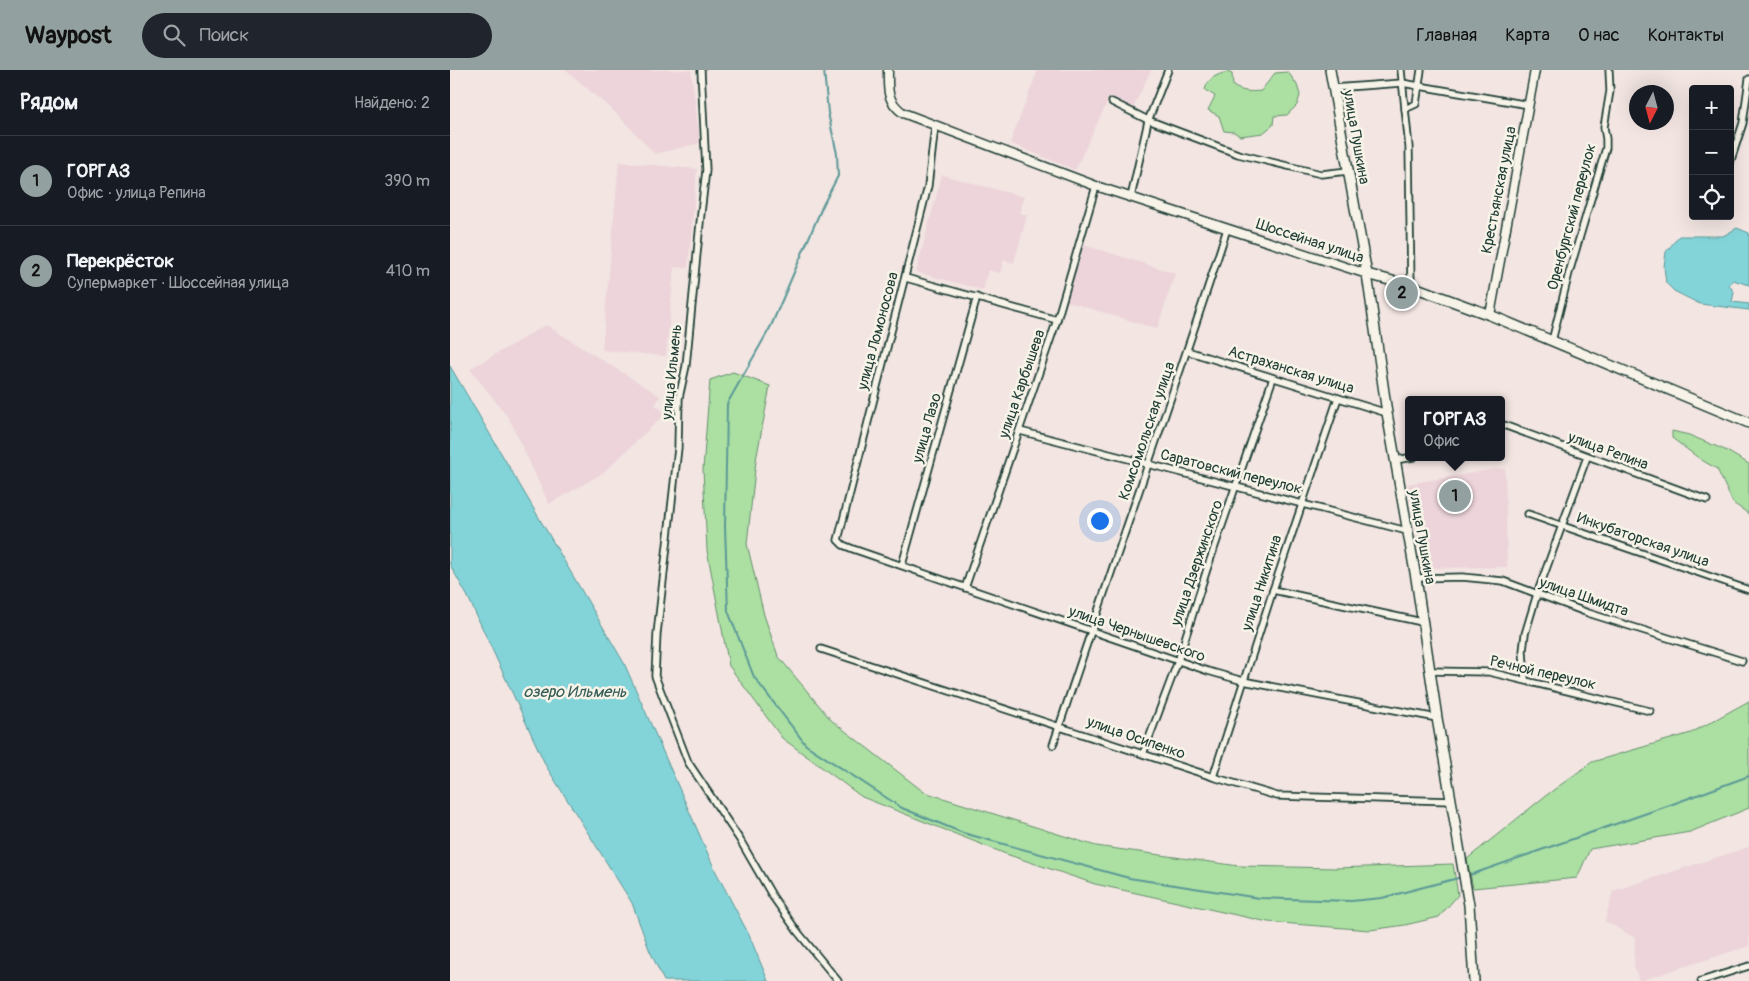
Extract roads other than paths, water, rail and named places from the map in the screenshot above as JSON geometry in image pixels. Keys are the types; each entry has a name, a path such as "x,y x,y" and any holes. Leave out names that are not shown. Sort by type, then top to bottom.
{"main road":[{"name":"улица Пушкина","path":"1330,70 1367,274 1386,413 1416,578 1437,718 1469,905 1474,981"},
{"name":"Шоссейная улица","path":"1367,274 1411,286 1490,315 1749,423"}],"street":[{"name":"улица Ильмень","path":"702,70 706,170 700,213 686,366 679,398 678,448 657,634 656,676 688,762 740,840 773,897 797,931 838,981"},
{"name":"Шоссейная улица","path":"888,70 889,98 903,113 1130,198 1367,274"},
{"path":"1130,198 1148,120 1168,70"},
{"path":"1401,70 1409,147 1411,286"},
{"path":"1405,110 1416,104 1422,70"},
{"name":"Крестьянская улица","path":"1490,315 1535,70"},
{"name":"Оренбургский переулок","path":"1552,341 1569,273 1606,148 1604,127 1610,91 1609,70"},
{"path":"1734,151 1743,123 1749,79"},
{"path":"1333,88 1402,83 1529,106"},
{"path":"1112,102 1148,120 1238,154 1321,174 1348,171"},
{"name":"улица Ломоносова","path":"838,540 928,186 935,126"},
{"name":"улица Карбышева","path":"965,588 1057,320 1096,186"},
{"name":"Комсомольская улица","path":"1053,745 1227,229"},
{"path":"906,278 1057,320"},
{"name":"улица Лазо","path":"902,565 977,297"},
{"name":"Астраханская улица","path":"1187,351 1386,413"},
{"name":"улица Дзержинского","path":"1143,754 1178,661 1273,378"},
{"name":"улица Никитина","path":"1213,777 1272,590 1338,398"},
{"name":"улица Репина","path":"1505,426 1707,500"},
{"name":"Саратовский переулок","path":"1020,431 1407,531"},
{"path":"1525,680 1523,651 1525,634 1537,594 1587,457"},
{"path":"1395,460 1405,458"},
{"name":"Инкубаторская улица","path":"1528,514 1749,590"},
{"name":"улица Чернышевского","path":"838,540 843,545 853,549 965,588 1178,661 1243,681 1437,718"},
{"name":"улица Шмидта","path":"1416,578 1462,577 1503,581 1588,613 1742,661"},
{"path":"1272,590 1422,622"},
{"name":"улица Осипенко","path":"821,649 1213,777 1278,796 1452,801"},
{"name":"Речной переулок","path":"1430,670 1489,672 1650,711"},
{"path":"1701,981 1749,966"}],"water":[{"path":"1737,228 1749,233 1749,285 1733,280 1729,285 1734,292 1732,302 1749,304 1749,310 1700,304 1674,291 1666,283 1664,267 1666,252 1679,236 1723,236"},
{"name":"озеро Ильмень","path":"450,366 624,663 715,870 749,935 768,981 664,981 649,949 632,903 546,766 468,597 450,565"}],"waterway":[{"path":"824,70 828,113 837,154 838,176 823,205 771,326 727,404 725,527 728,611 754,677 806,745 902,808 963,833 1129,878 1259,898 1351,901 1382,898 1462,877"},
{"path":"1467,876 1749,776"}],"place":[{"name":"Перекрёсток","path":"1402,293"},
{"name":"ГОРГАЗ","path":"1455,496"}]}
